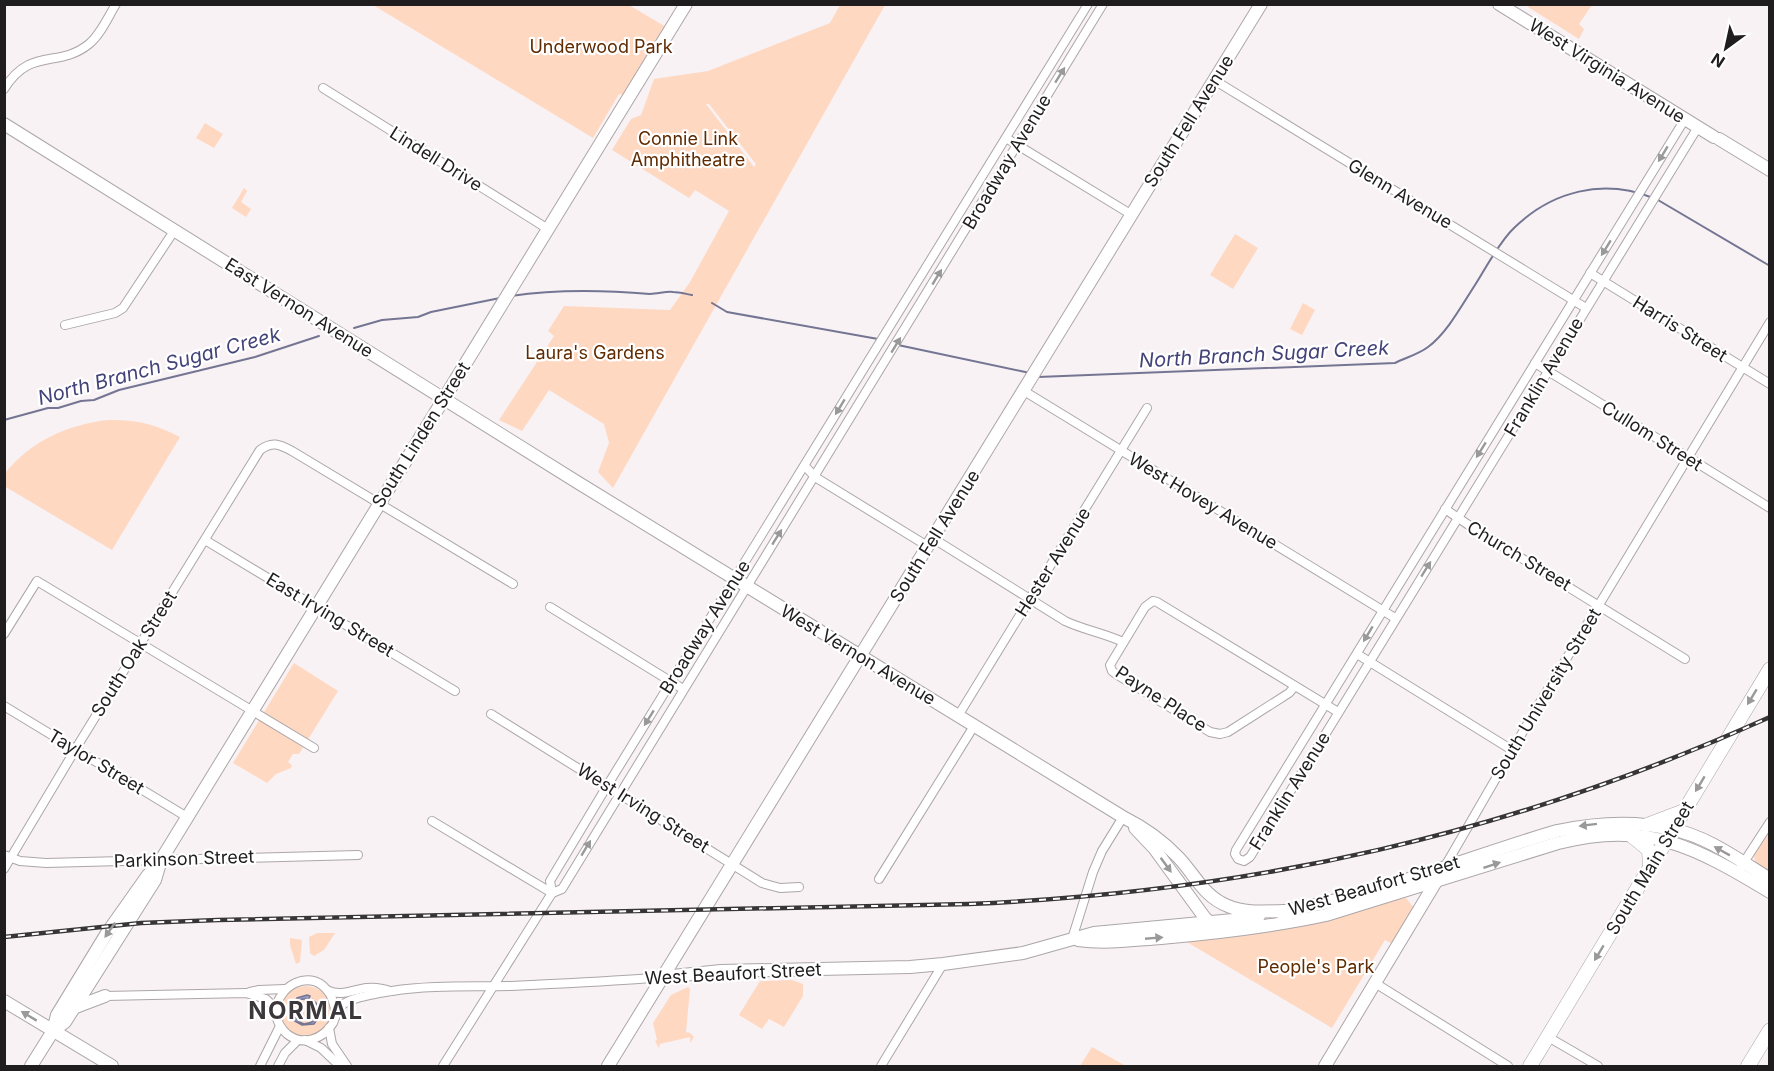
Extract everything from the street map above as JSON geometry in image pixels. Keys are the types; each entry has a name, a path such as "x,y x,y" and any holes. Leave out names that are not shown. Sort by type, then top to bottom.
{"main road":[{"name":"South Linden Street","path":"53,1030 57,1015 107,933 159,863 686,4"},
{"name":"South Fell Avenue","path":"608,1066 1261,4"},
{"name":"West Virginia Avenue","path":"1499,4 1517,9 1698,127 1770,170"},
{"name":"East Vernon Avenue","path":"4,124 593,492"},
{"name":"West Vernon Avenue","path":"593,492 1149,831 1181,860 1206,892 1220,903 1237,909 1287,911"},
{"name":"South Main Street","path":"1530,1066 1770,669"},
{"path":"1647,825 1684,811"},
{"name":"West Vernon Avenue","path":"1123,817 1154,848 1209,922 1230,932"},
{"name":"West Beaufort Street","path":"663,976 721,971 910,967 1023,953 1094,933 1209,922 1287,911 1334,900 1444,868 1582,825 1610,823 1647,825 1669,835"},
{"path":"1631,835 1649,849 1650,866"},
{"path":"1669,835 1706,842 1770,892"},
{"name":"West Beaufort Street","path":"1072,939 1095,943 1230,932 1294,922 1326,915 1576,838 1669,835"},
{"name":"South Linden Street","path":"53,1030 65,1022 96,974 155,880 159,863"},
{"name":"South University Street","path":"1325,1066 1444,868"},
{"path":"1741,868 1770,879"},
{"path":"1399,893 1411,897 1416,902 1417,916"},
{"path":"1177,925 1189,915 1191,899"},
{"path":"96,974 94,985 105,996"},
{"path":"75,1007 105,996"},
{"path":"4,1001 112,1066"},
{"path":"31,1066 53,1030"},
{"path":"1748,1066 1770,1030"}],"street":[{"path":"4,88 25,65 51,57 69,56 91,42 116,4"},
{"name":"Broadway Avenue","path":"552,893 550,881 607,786 1088,4"},
{"name":"Broadway Avenue","path":"443,1066 552,893 562,889 1103,4"},
{"name":"Glenn Avenue","path":"1214,80 1586,308"},
{"name":"Lindell Drive","path":"323,88 548,229"},
{"name":"Franklin Avenue","path":"1685,118 1236,850 1235,854 1238,859 1244,861 1250,856 1698,127"},
{"path":"1006,138 1132,215"},
{"path":"65,325 115,313 123,308 174,231"},
{"name":"Harris Street","path":"1590,273 1770,384"},
{"path":"899,311 911,319"},
{"name":"South University Street","path":"1444,868 1512,750 1770,322"},
{"path":"868,361 879,372"},
{"name":"Cullom Street","path":"1535,363 1770,508"},
{"name":"West Hovey Avenue","path":"1027,387 1121,451 1395,618"},
{"name":"Hester Avenue","path":"958,716 1147,408"},
{"name":"South Oak Street","path":"4,869 8,857 260,450 276,443 380,503"},
{"name":"Payne Place","path":"805,466 815,477 1077,627 1105,633 1123,642"},
{"path":"380,503 513,584"},
{"name":"Church Street","path":"1445,509 1685,659"},
{"name":"East Irving Street","path":"205,540 455,692"},
{"path":"4,634 37,581 314,748"},
{"name":"Payne Place","path":"1295,686 1289,693 1228,732 1218,734 1210,732 1112,671 1110,665 1145,607 1153,600 1338,712"},
{"path":"550,607 683,689"},
{"path":"1357,654 1512,750"},
{"name":"Taylor Street","path":"4,706 187,817"},
{"name":"West Irving Street","path":"491,714 770,886 799,887"},
{"path":"879,879 974,726"},
{"path":"1072,939 1093,872 1102,851 1123,817"},
{"path":"432,821 552,893"},
{"path":"1741,868 1770,822"},
{"name":"Parkinson Street","path":"8,857 46,863 159,863 358,855"},
{"path":"881,1065 944,964"},
{"name":"West Beaufort Street","path":"336,1014 339,1008 347,1002 391,991 639,980 663,976"},
{"path":"278,1066 285,1053 301,1040 322,1036 336,1014 333,999 327,990 317,982 309,981 293,984 285,989 278,1001 276,1017 283,1031 301,1040 315,1044 340,1066"},
{"path":"1376,983 1508,1066"},
{"name":"West Beaufort Street","path":"327,990 337,993 380,987 391,991"},
{"path":"105,996 246,993 285,989"},
{"path":"246,993 266,999 276,1009"},
{"path":"260,1066 280,1026"},
{"path":"329,1028 332,1044 347,1066"},
{"path":"1548,1036 1598,1066"}],"green space":[{"path":"1530,4 1592,5 1579,24 1584,29 1579,39 1528,7"},
{"name":"Underwood Park","path":"373,5 629,5 666,27 623,95 619,94 593,138"},
{"path":"840,5 885,5 613,488 598,472 609,443 604,424 549,390 522,431 499,420 554,336 548,331 564,306 670,310 690,282 729,211 695,190 689,198 612,150 631,119 641,115 654,79 708,71 830,23","holes":["706,104 709,104 756,164 754,167"]},
{"path":"205,123 223,134 214,148 196,138"},
{"path":"244,188 247,191 241,202 251,209 246,217 232,208"},
{"path":"1235,234 1258,248 1233,289 1210,275"},
{"path":"1303,303 1315,310 1302,335 1290,329"},
{"path":"107,420 145,423 180,437 112,550 4,486 5,473 38,443 78,426"},
{"path":"294,663 338,691 299,754 293,754 288,762 292,765 291,768 276,774 267,783 233,763"},
{"path":"1769,830 1769,874 1756,863 1754,854"},
{"name":"People's Park","path":"1398,898 1406,898 1414,908 1394,945 1385,940 1332,1028 1185,941 1260,933 1322,922"},
{"path":"317,933 335,933 324,950 314,956 310,953 309,937"},
{"path":"290,938 302,940 300,962 296,964 290,945"},
{"path":"792,980 803,984 803,996 784,1027 769,1019 762,1029 739,1015 760,981"},
{"path":"311,986 324,993 330,1001 330,1021 324,1029 316,1035 301,1036 288,1029 282,1021 281,1006 288,993 296,987"},
{"path":"688,987 690,989 686,1032 694,1037 690,1043 690,1037 660,1044 659,1048 655,1041 657,1040 653,1023 671,995"},
{"path":"1092,1047 1126,1066 1080,1066"}],"water":[{"path":"310,996 309,999 303,999 295,1004 296,1017 304,1024 314,1021 317,1007 312,999 319,1006 320,1015 314,1024 302,1025 293,1020 290,1010 297,998"}],"waterway":[{"name":"North Branch Sugar Creek","path":"1038,377 1395,363 1416,354 1442,334 1503,240 1529,215 1561,197 1597,189 1616,189 1653,198"},
{"name":"North Branch Sugar Creek","path":"1658,200 1770,266"},
{"name":"North Branch Sugar Creek","path":"511,296 581,291 650,294 678,292 692,295"},
{"name":"North Branch Sugar Creek","path":"354,328 382,320 418,317 431,312 500,298"},
{"name":"North Branch Sugar Creek","path":"712,303 727,312 878,339"},
{"name":"North Branch Sugar Creek","path":"4,420 48,408 94,400 119,390 255,357 319,336"},
{"name":"North Branch Sugar Creek","path":"898,345 1030,373"}],"railway":[{"path":"4,937 141,923 218,920 969,904 1074,897 1177,886 1279,870 1378,850 1477,824 1575,794 1673,758 1770,717"}],"district":[{"name":"NORMAL","path":"306,1011"}],"park label":[{"name":"Connie Link Amphitheatre","path":"688,149"},
{"name":"Laura's Gardens","path":"595,353"}]}
